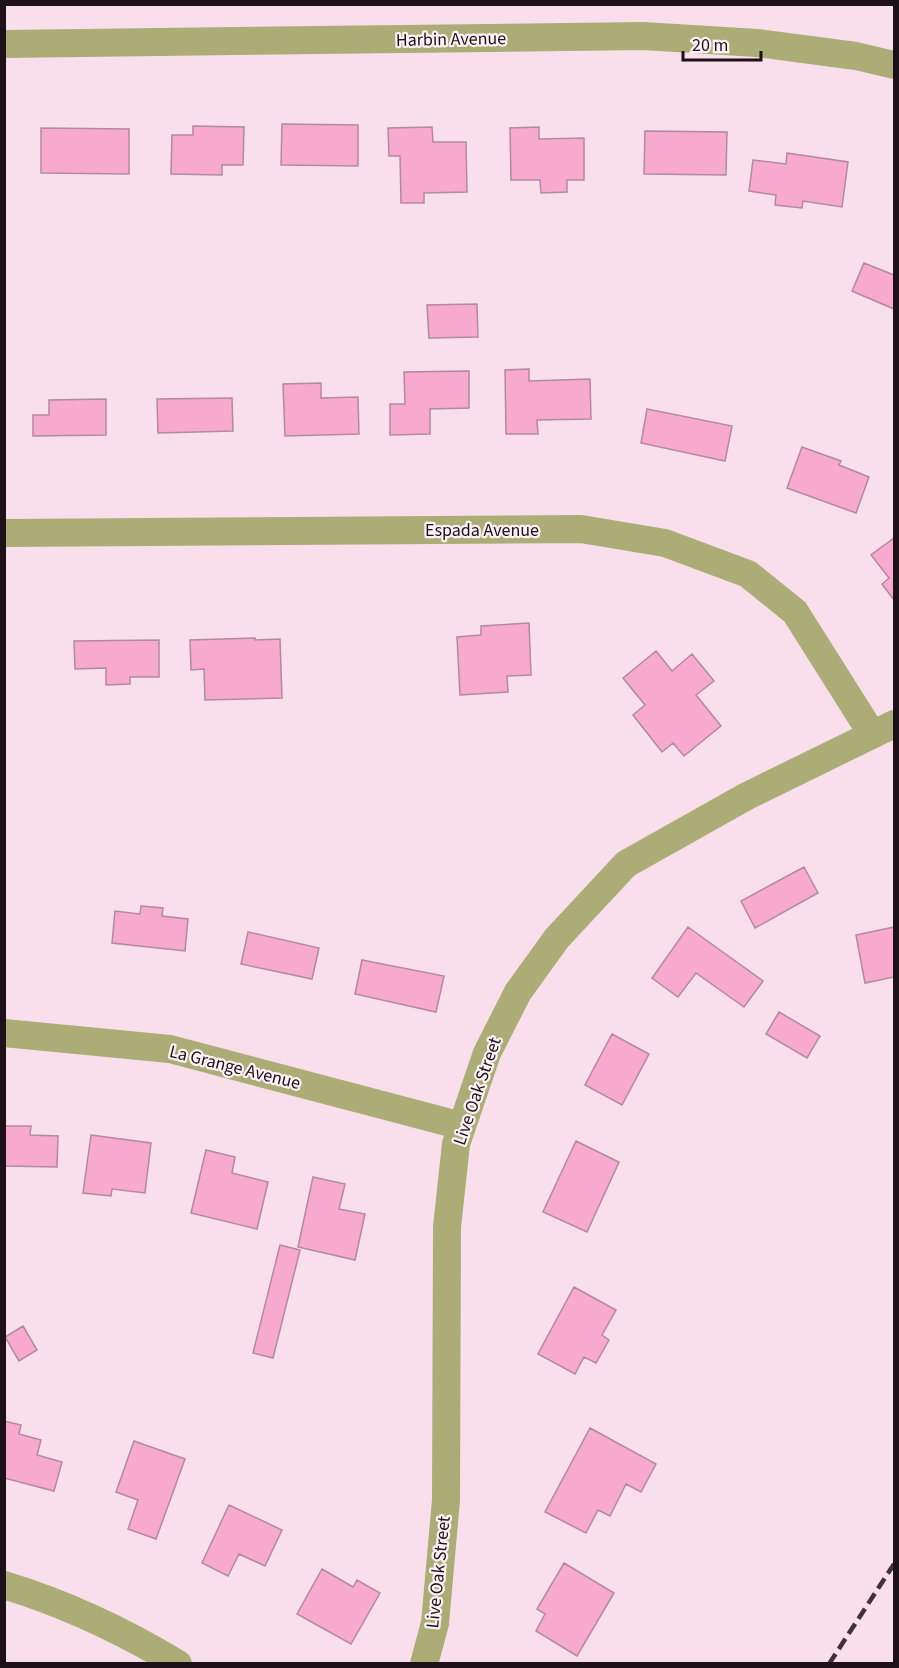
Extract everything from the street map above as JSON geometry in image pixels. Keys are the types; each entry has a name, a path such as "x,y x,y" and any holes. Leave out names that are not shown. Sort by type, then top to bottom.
{"street":[{"name":"Harbin Avenue","path":"4,44 643,36 757,43 856,56 894,66"},
{"name":"Espada Avenue","path":"4,533 581,529 665,543 748,574 795,612 883,729"},
{"name":"Live Oak Street","path":"424,1664 435,1623 446,1500 447,1227 456,1144 487,1053 518,992 557,938 626,864 747,796 883,729"},
{"name":"La Grange Avenue","path":"4,1033 170,1049 462,1126"},
{"path":"4,1585 137,1639 178,1664"}],"building":[{"path":"282,124 358,125 358,166 281,165"},
{"path":"193,126 244,127 243,165 222,165 222,175 171,174 172,135 193,135"},
{"path":"432,127 433,142 466,142 467,192 424,193 424,203 401,203 400,156 389,156 388,128"},
{"path":"539,127 539,139 584,138 584,180 567,180 567,192 541,193 540,180 511,180 510,128"},
{"path":"41,128 129,129 129,174 41,173"},
{"path":"645,131 727,132 726,175 644,174"},
{"path":"787,153 848,162 842,207 803,201 802,208 775,205 776,195 749,191 753,160 786,164"},
{"path":"864,263 894,275 894,309 852,291"},
{"path":"477,304 478,337 429,338 427,305"},
{"path":"529,369 529,381 590,379 591,419 537,420 538,434 506,434 505,370"},
{"path":"469,371 469,408 430,409 430,434 390,435 390,404 405,404 404,372"},
{"path":"321,383 321,398 358,397 359,434 285,436 283,384"},
{"path":"232,398 233,431 158,433 157,399"},
{"path":"106,399 106,435 33,436 33,415 49,415 49,400"},
{"path":"647,409 732,426 725,461 641,443"},
{"path":"802,447 841,461 839,465 869,477 856,513 787,488"},
{"path":"894,538 894,600 882,584 889,578 871,555"},
{"path":"529,623 531,675 507,676 508,692 460,695 457,637 481,635 481,626"},
{"path":"255,638 255,640 280,639 282,698 205,700 204,669 191,670 190,640"},
{"path":"159,640 159,677 130,677 130,684 106,685 106,668 75,669 74,641"},
{"path":"656,651 672,671 692,654 714,681 696,695 721,726 684,756 673,743 662,752 633,715 645,705 623,678"},
{"path":"804,867 818,893 755,928 741,901"},
{"path":"141,906 163,908 162,916 188,919 185,951 112,943 115,911 140,914"},
{"path":"688,927 763,981 744,1007 696,973 678,997 652,978"},
{"path":"894,927 894,977 865,983 856,935"},
{"path":"248,932 319,948 312,979 241,964"},
{"path":"362,960 444,976 436,1012 355,994"},
{"path":"779,1012 820,1036 807,1058 766,1034"},
{"path":"612,1034 649,1054 622,1105 585,1085"},
{"path":"4,1126 31,1126 30,1135 58,1136 57,1167 4,1166"},
{"path":"91,1135 151,1143 145,1193 112,1189 111,1196 83,1193"},
{"path":"576,1141 619,1162 587,1232 543,1212"},
{"path":"206,1150 235,1157 232,1173 268,1182 257,1229 191,1213"},
{"path":"313,1177 345,1184 339,1209 365,1214 355,1260 298,1247"},
{"path":"280,1245 300,1250 273,1358 253,1353"},
{"path":"574,1287 616,1310 602,1335 609,1340 596,1363 584,1357 575,1374 538,1354"},
{"path":"23,1326 37,1350 19,1361 5,1337"},
{"path":"4,1421 21,1425 19,1434 41,1440 37,1455 62,1462 54,1491 4,1478"},
{"path":"590,1428 656,1464 641,1492 626,1484 610,1516 598,1510 586,1533 545,1512"},
{"path":"134,1441 185,1459 156,1539 128,1529 138,1500 116,1492"},
{"path":"229,1505 282,1530 265,1566 239,1554 228,1576 202,1563"},
{"path":"564,1563 614,1593 577,1656 536,1631 545,1614 537,1609"},
{"path":"322,1569 353,1587 357,1580 380,1593 351,1644 297,1614"}],"railway":[{"path":"829,1664 894,1564"}]}
